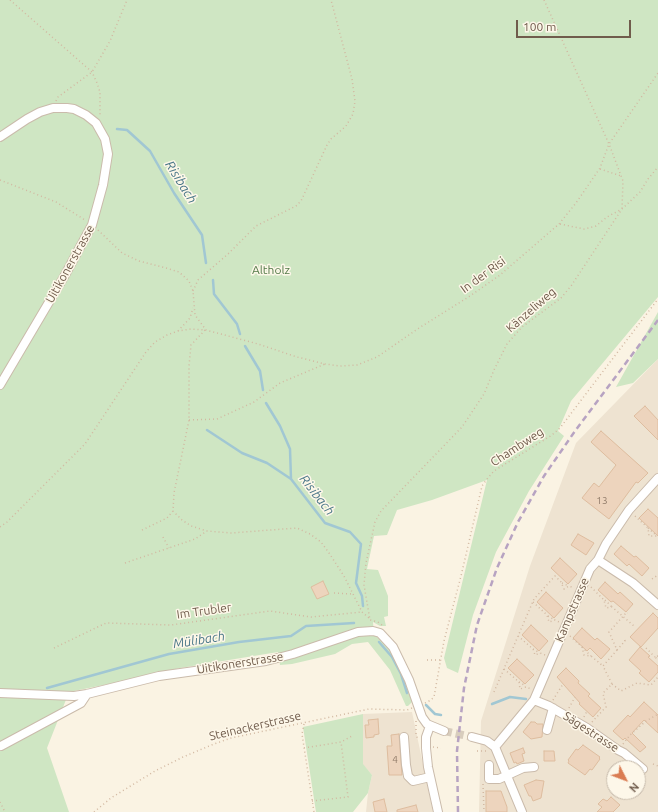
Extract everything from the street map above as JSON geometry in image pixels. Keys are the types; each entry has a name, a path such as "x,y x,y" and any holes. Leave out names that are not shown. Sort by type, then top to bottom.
{"street":[{"name":"Uitikonerstrasse","path":"0,137 40,112 53,108 74,109 86,115 96,123 106,139 108,154 103,185 92,225 0,385"},
{"name":"Kampstrasse","path":"495,747 534,700 590,569 598,560 606,544 629,510 658,478"},
{"path":"598,560 632,583 658,605"},
{"name":"Uitikonerstrasse","path":"0,694 74,696 87,694 159,676 266,661 293,654 358,632 373,631"},
{"path":"373,631 380,633 393,647 409,680 422,717 430,726 444,731"},
{"path":"1,746 80,703 87,694"},
{"name":"Sägestrasse","path":"534,700 552,704 633,760"},
{"path":"547,730 552,704"},
{"path":"430,726 426,737 426,748 430,777 438,812"},
{"path":"404,737 408,776 414,781 430,777"},
{"path":"472,737 487,742 495,747 522,812"},
{"path":"489,766 489,779 499,779 523,768 534,767"}],"path":[{"path":"10,0 92,72 100,92 100,116 96,123"},
{"path":"53,108 58,97 92,72 110,41 127,0"},
{"path":"193,291 198,280 228,254 256,226 296,206 301,201 327,144 346,126 353,114 355,101 352,79 331,0"},
{"path":"544,0 610,144 623,182 622,209"},
{"name":"In der Risi","path":"178,331 192,329 206,330 258,344 297,357 340,366 357,365 377,357 500,275 559,224 576,203 600,168 610,144 658,73"},
{"path":"559,224 584,229 596,226 607,217 622,209 640,192 658,167"},
{"path":"600,168 621,176"},
{"path":"0,180 56,202 92,225 122,253 138,261 179,272 190,281 193,291 195,315 206,330 191,345 189,366 189,420 174,493 174,511 182,520 191,526 207,531 231,533 297,528 310,534 321,542 344,576 362,612 370,620"},
{"name":"Känzeliweg","path":"373,631 364,585 366,563 375,522 386,506 462,427 484,394 507,344 522,327 560,298 571,286 622,209"},
{"name":"Chambweg","path":"423,704 431,700 434,696 450,613 461,576 482,486 494,472 560,428 658,299"},
{"path":"0,527 7,522 85,444 146,352 155,342 178,331 190,318 194,306"},
{"path":"189,420 217,419 254,402 280,383 325,364"},
{"path":"142,530 167,518 174,511"},
{"path":"636,517 657,537"},
{"path":"648,528 648,536 657,537"},
{"path":"125,563 195,539 207,531"},
{"path":"163,537 169,548"},
{"path":"652,579 658,574"},
{"path":"494,692 534,599 555,576 561,582 578,589"},
{"path":"561,582 564,589 569,586"},
{"path":"593,589 634,626"},
{"path":"334,593 353,594"},
{"path":"604,600 606,608 612,607"},
{"path":"533,602 547,615 564,623"},
{"name":"Im Trubler","path":"54,648 106,623 171,625 270,611 311,617 362,612"},
{"path":"617,650 609,632 626,613 628,613"},
{"path":"547,615 549,622 555,620"},
{"path":"518,636 533,649 549,657"},
{"path":"572,638 603,666 612,684 620,691 637,683 651,685 658,677"},
{"path":"603,666 625,641 624,638"},
{"path":"582,647 584,655 591,656"},
{"path":"646,648 658,660"},
{"path":"533,649 535,655 540,653"},
{"path":"427,660 440,660"},
{"path":"504,669 519,682 534,690"},
{"path":"519,682 520,690 526,686"},
{"path":"552,704 563,684"},
{"path":"591,724 606,708 603,693 612,684"},
{"path":"568,710 575,697"},
{"name":"Steinackerstrasse","path":"94,812 133,783 189,754 232,738 369,710 407,710 412,708 414,713"},
{"path":"583,718 587,711"},
{"path":"621,746 630,735 646,721 658,714"},
{"path":"416,718 416,735 421,748 426,748"},
{"path":"304,724 302,734 314,812"},
{"path":"304,748 340,742 352,736"},
{"path":"312,801 348,797 340,742"},
{"path":"476,751 485,752"},
{"path":"653,764 658,766"},
{"path":"484,812 483,784 489,779"},
{"path":"0,802 5,812"}],"shaded area":[{"path":"658,359 658,812 479,812 481,721 530,566 576,443"},
{"path":"412,712 433,812 366,812 372,775 363,765 363,714"}],"green space":[{"name":"Altholz","path":"0,0 658,0 658,297 571,401 558,431 564,436 529,491 496,552 473,615 458,673 447,668 444,658 487,480 432,500 397,510 387,535 374,536 367,569 378,570 388,596 388,616 384,617 386,626 380,626 373,622 374,635 385,643 396,658 412,702 408,706 406,706 390,670 368,642 352,644 335,654 292,664 280,665 278,652 180,668 69,692 47,748 69,812 0,812"},
{"path":"658,312 658,359 633,383 616,387"},
{"path":"363,714 363,764 372,775 368,793 353,812 316,812 303,727"}],"building":[{"path":"645,406 658,420 658,440 634,416"},
{"path":"601,431 648,473 638,483 636,482 609,519 582,498 594,483 599,487 616,465 591,442"},
{"path":"648,509 658,518 658,536 639,518"},
{"path":"578,534 594,543 586,555 571,545"},
{"path":"621,546 634,557 636,556 649,568 642,576 629,564 627,566 614,554"},
{"path":"560,558 577,574 568,584 551,568"},
{"path":"323,581 329,594 317,599 311,587"},
{"path":"605,582 618,594 620,592 633,604 626,612 613,601 611,602 598,590"},
{"path":"546,592 563,608 554,618 537,602"},
{"path":"653,613 658,618 658,628 641,647 630,637"},
{"path":"531,625 548,641 539,651 522,635"},
{"path":"582,628 595,640 597,638 610,649 601,659 590,648 587,651 573,638"},
{"path":"640,647 658,666 658,672 649,682 639,673 641,671 629,660"},
{"path":"517,659 534,675 525,684 508,668"},
{"path":"566,668 579,681 578,683 590,694 588,696 601,708 593,717 579,704 580,703 557,677"},
{"path":"644,702 658,715 658,733 644,720 632,733 646,747 640,752 625,738 623,740 613,731 628,715 630,717"},
{"path":"378,719 379,734 374,735 374,737 366,738 365,725 369,725 368,720"},
{"path":"531,722 543,724 542,737 531,739 523,732"},
{"path":"399,734 402,775 389,775 387,746 392,746 391,735"},
{"path":"583,745 600,757 592,770 590,769 585,775 568,763 568,760 576,749 578,750"},
{"path":"523,748 525,753 522,754 524,761 517,764 516,762 514,763 510,753"},
{"path":"544,751 554,751 555,761 544,761"},
{"path":"536,780 544,781 541,798 533,801 524,785"},
{"path":"486,791 501,791 507,807 507,812 486,812"},
{"path":"384,799 387,812 375,812 373,802"},
{"path":"603,799 607,801 614,800 620,805 613,812 597,812 602,807 598,804"},
{"path":"416,805 418,812 397,812 397,810"}],"waterway":[{"name":"Risibach","path":"117,129 127,130 150,151 174,193 202,235 206,263"},
{"name":"Risibach","path":"213,280 214,294 237,324 240,334"},
{"name":"Risibach","path":"245,346 260,371 263,390"},
{"name":"Risibach","path":"266,403 280,426 290,449 291,479 325,523 350,532 361,544 356,583 362,596 363,606"},
{"path":"207,430 242,453 267,463 291,479"},
{"name":"Mülibach","path":"47,688 169,654 239,642 291,636 306,626 354,623"},
{"name":"Mülibach","path":"379,642 392,657 401,674 407,693"},
{"name":"Mülibach","path":"492,704 510,697 526,699"},
{"name":"Mülibach","path":"426,705 435,714 441,715"}],"tunnel":[{"path":"444,731 472,737"}],"railway":[{"path":"458,812 457,751 464,688 477,625 497,568 518,522 544,476 575,431 658,320"}]}
